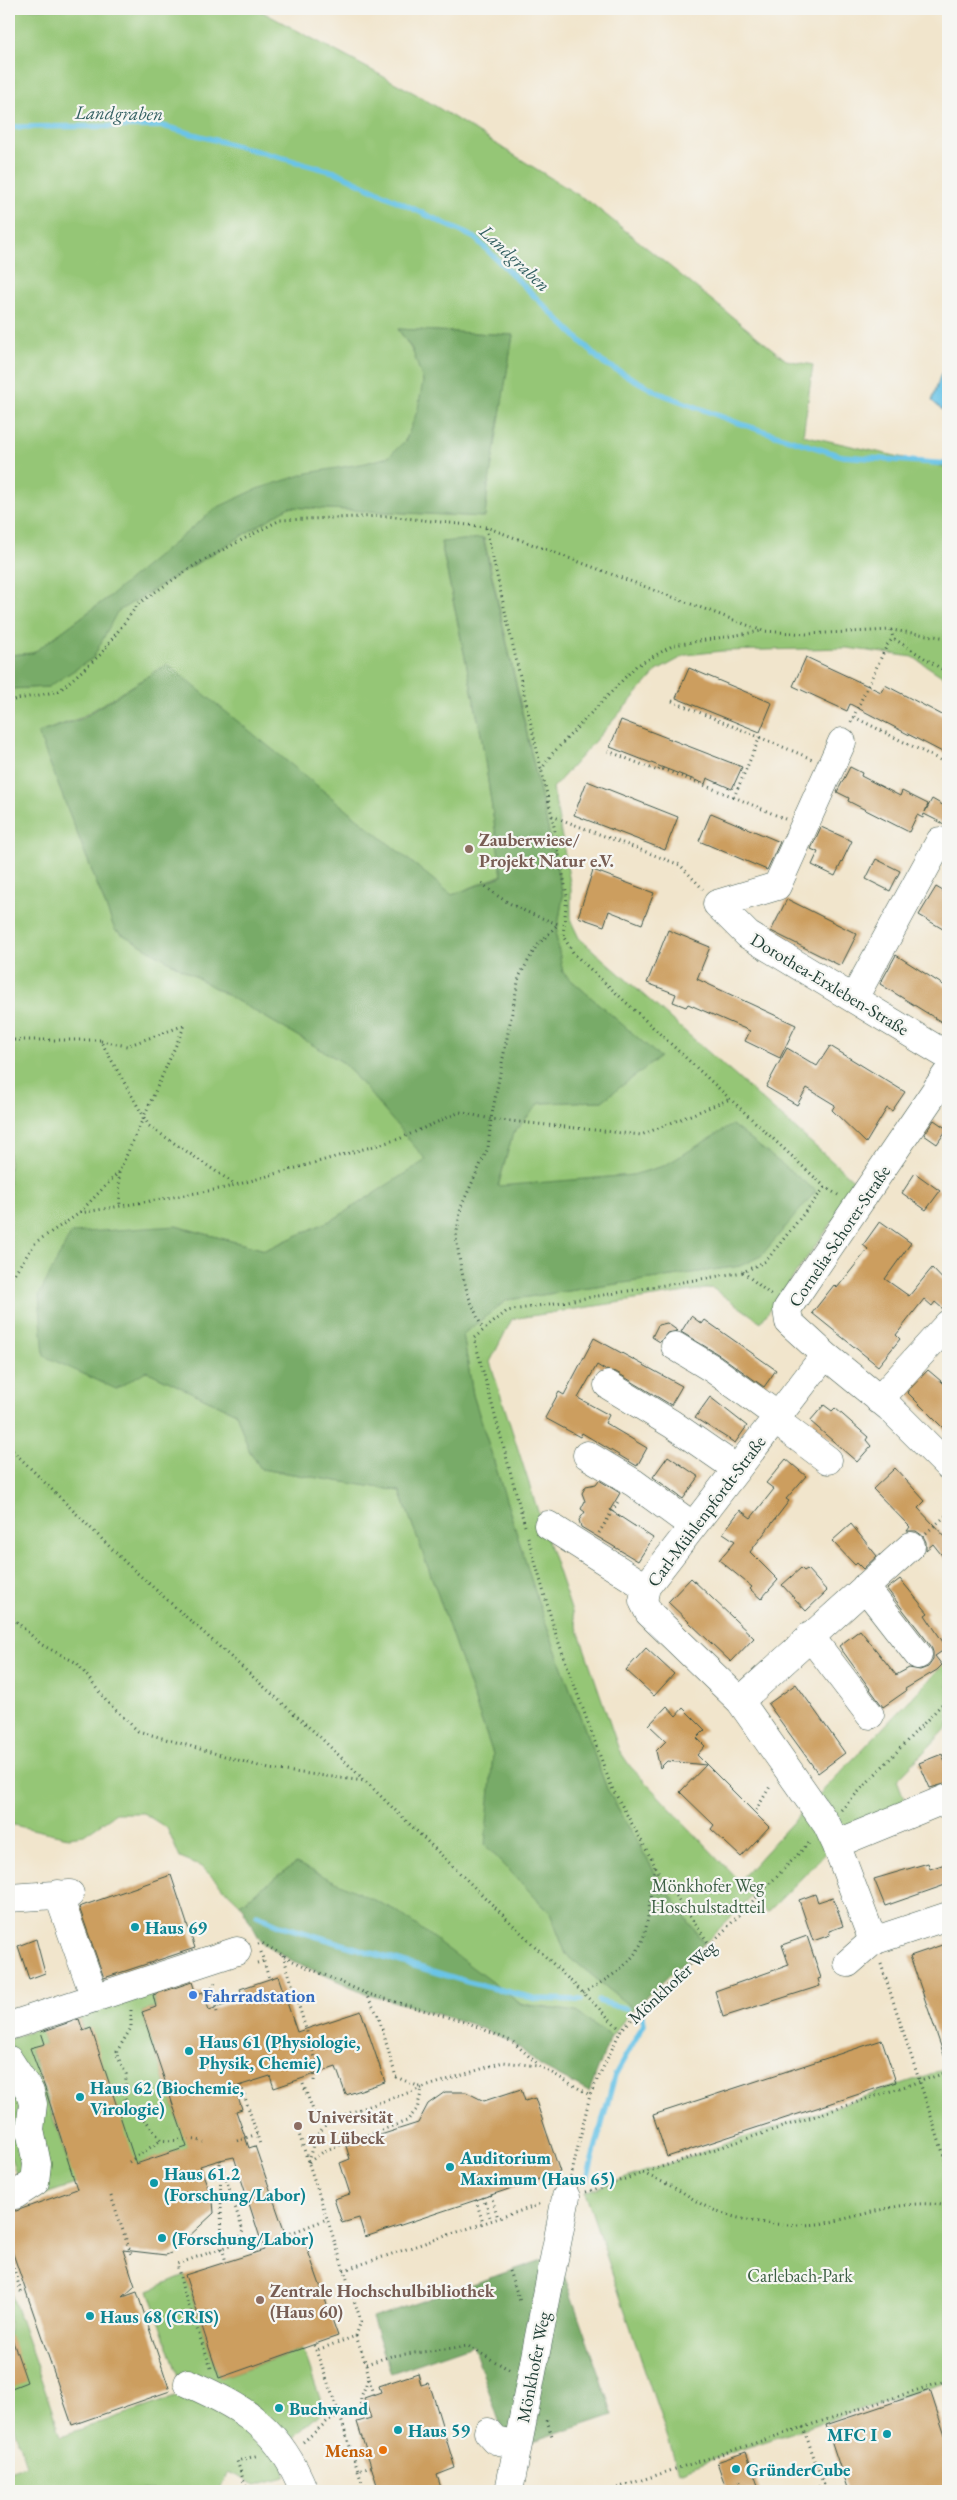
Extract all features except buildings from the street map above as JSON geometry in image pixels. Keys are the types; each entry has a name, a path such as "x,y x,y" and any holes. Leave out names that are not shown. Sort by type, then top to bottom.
{"street":[{"path":"717,904 777,886 842,742"},
{"path":"854,998 940,841"},
{"name":"Dorothea-Erxleben-Straße","path":"717,904 748,935 948,1056"},
{"name":"Cornelia-Schorer-Straße","path":"948,1072 788,1309 789,1322 825,1355 890,1408 948,1466"},
{"path":"879,1400 948,1324"},
{"path":"675,1346 713,1369 828,1460"},
{"name":"Carl-Mühlenpfordt-Straße","path":"825,1355 646,1587 643,1601 650,1613 740,1700 832,1834 873,1941"},
{"path":"608,1385 672,1424 737,1469"},
{"path":"587,1455 630,1481 693,1526"},
{"path":"548,1525 646,1587"},
{"path":"740,1700 911,1546"},
{"path":"865,1587 918,1655"},
{"path":"810,1636 870,1716"},
{"path":"832,1834 948,1798"},
{"path":"9,1898 64,1894 95,1998"},
{"path":"848,1963 873,1941 948,1916"},
{"path":"10,2024 237,1951"},
{"path":"9,2060 30,2092 33,2104 30,2130 37,2164 35,2182 15,2195"},
{"name":"Mönkhofer Weg","path":"509,2491 566,2197"},
{"path":"188,2383 221,2397 251,2416 278,2441 304,2491"},
{"path":"488,2432 495,2440 518,2445"}],"path":[{"path":"9,701 59,691 101,654 139,603 198,563 280,520 387,516 486,527 763,631"},
{"path":"486,527 552,816 567,896 563,936 574,954 825,1187 856,1207"},
{"path":"541,770 552,754 636,666 674,645 763,631 807,634 891,630 948,638"},
{"path":"891,630 893,638 948,673"},
{"path":"842,742 887,645 893,638"},
{"path":"672,701 831,767"},
{"path":"854,717 948,764"},
{"path":"734,797 760,737"},
{"path":"608,751 658,771 660,768 734,797 804,828"},
{"path":"552,816 680,865 717,904"},
{"path":"482,883 491,892 521,911 558,924 536,947 519,977 491,1119 488,1148 461,1207 456,1237 461,1269 468,1295 484,1330"},
{"path":"9,1040 100,1040 126,1046 185,1025 119,1172 80,1213 36,1242 9,1282"},
{"path":"100,1040 149,1126 236,1185"},
{"path":"80,1213 236,1185 399,1139 460,1112 491,1119 641,1135 730,1099"},
{"path":"119,1172 120,1207"},
{"path":"710,1945 654,1866 611,1786 556,1635 474,1338 508,1311 743,1272 766,1261 825,1187"},
{"path":"743,1272 788,1309"},
{"path":"9,1447 126,1563 320,1737 621,2030"},
{"path":"588,1550 630,1481"},
{"path":"911,1546 948,1514"},
{"path":"9,1615 42,1644 77,1664 107,1702 138,1731 269,1769 366,1782"},
{"name":"Mönkhofer Weg","path":"566,2197 590,2095 621,2030 710,1945 832,1834 948,1698"},
{"path":"756,1810 771,1788 771,1780"},
{"path":"583,1992 605,1981 626,1964 643,1939 654,1866"},
{"path":"873,1941 948,2168"},
{"path":"217,2012 211,1990 220,1975 237,1951 262,1943 283,1955 365,1992 471,2024 513,2042 540,2066 590,2095"},
{"path":"237,1951 270,1979"},
{"path":"283,1955 316,2061 314,2081"},
{"path":"124,1988 132,2013 131,2028 116,2053 126,2074 125,2101 127,2108 146,2121 161,2140"},
{"path":"365,1992 378,2015 396,2077 422,2088"},
{"path":"308,2162 314,2138 330,2120 503,2062 540,2066"},
{"path":"344,2270 491,2220 948,2072"},
{"path":"303,2084 315,2115"},
{"path":"241,2085 260,2144"},
{"path":"308,2162 326,2150 407,2122 417,2109 422,2088"},
{"path":"298,2131 362,2321 356,2336 366,2364 373,2395"},
{"path":"237,2141 257,2134"},
{"path":"129,2162 161,2140 174,2141 190,2137 204,2142"},
{"path":"221,2397 183,2290 177,2264 222,2248 238,2243 243,2232 220,2160 222,2248 226,2262"},
{"path":"642,2172 681,2191 703,2205 733,2217 770,2223 817,2224 895,2206 930,2202 948,2206"},
{"path":"491,2194 498,2218"},
{"path":"111,2196 132,2257"},
{"path":"484,2197 491,2220"},
{"path":"476,2200 483,2223"},
{"path":"286,2235 327,2219"},
{"path":"9,2253 22,2294"},
{"path":"317,2350 356,2336"},
{"path":"314,2345 365,2491"},
{"path":"366,2364 391,2356 468,2346 510,2370 529,2390"},
{"path":"360,2409 361,2396 369,2377"},
{"path":"608,2491 948,2380"},
{"path":"283,2449 307,2441 329,2420 360,2409 368,2409"},
{"path":"803,2427 826,2491"},
{"path":"730,2451 732,2457"},
{"path":"238,2460 247,2491"},
{"path":"358,2471 372,2467"},
{"path":"740,2481 744,2491"},
{"path":"804,2491 824,2485"}],"green space":[{"name":"Mönkhofer Weg Hoschulstadtteil","path":"9,9 257,9 416,94 591,203 786,360 813,365 803,435 948,468 948,680 913,657 847,648 722,651 686,655 657,671 553,788 571,888 571,921 579,938 859,1185 761,1322 712,1288 512,1319 490,1362 543,1527 619,1750 630,1766 739,1881 948,1660 948,1727 897,1780 908,1808 845,1834 767,1913 751,1897 704,1944 654,1871 607,1789 541,1611 473,1395 463,1334 507,1300 740,1266 683,1156 664,1166 633,1175 498,1187 513,1133 540,1103 602,1101 659,1057 563,973 556,936 563,896 484,538 441,543 481,734 502,875 452,895 167,665 80,718 38,733 115,930 344,1063 427,1160 334,1219 265,1250 176,1226 146,1371 236,1413 249,1450 261,1469 400,1491 493,1754 486,1845 550,1913 566,1954 633,2009 611,2036 576,2012 521,2004 296,1863 240,1904 202,1867 180,1858 167,1828 143,1813 116,1813 84,1835 68,1837 9,1824 9,689 48,687 93,658 116,612 289,507 485,517 488,486 513,335 398,329 410,347 420,368 423,391 418,413 409,434 389,457 366,463 110,596 33,653 9,655"},
{"path":"398,329 513,335 489,483 486,486 488,486 485,517 289,507 117,612 93,658 48,687 9,689 9,655 33,653 110,596 216,508 257,489 308,473 366,463 388,457 406,440 418,409 423,381 412,349"},
{"path":"483,538 563,896 556,936 563,973 660,1057 602,1101 540,1103 513,1133 498,1186 633,1175 664,1166 732,1125 816,1191 761,1256 740,1266 507,1300 463,1334 473,1395 541,1611 607,1789 654,1871 704,1944 633,2009 566,1954 550,1913 485,1845 493,1754 400,1491 261,1469 249,1450 236,1413 146,1371 116,1389 44,1356 39,1295 71,1233 176,1226 265,1250 334,1219 426,1160 344,1063 115,930 38,733 81,719 167,664 452,895 502,876 481,734 441,542"},
{"path":"296,1863 397,1911 521,2004 576,2012 611,2036 589,2092 540,2066 513,2042 471,2024 365,1993 293,1961 262,1943 240,1904"},
{"path":"151,1992 156,2007 142,2012 181,2129 204,2142 131,2166 78,2016"},
{"path":"40,2028 45,2044 30,2049 69,2165 85,2160 91,2179 18,2203 19,2182 9,2152 9,2039"},
{"name":"Carlebach-Park","path":"948,2068 948,2381 730,2453 679,2472 585,2192"},
{"path":"557,2255 613,2415 509,2450 473,2345 391,2373 372,2318"},
{"path":"185,2275 219,2378 303,2349 324,2410 298,2433 288,2445 285,2477 256,2485 228,2472 219,2491 9,2491 9,2471 26,2465 9,2412 9,2287 61,2436 184,2394 149,2290"}],"water":[{"path":"941,373 948,373 948,415 932,401"}],"waterway":[{"name":"Landgraben","path":"9,127 163,126 338,173 475,238 602,362 659,393 738,423 842,456 948,464"},
{"path":"257,1915 279,1925 468,1982 537,1999 581,2000"},
{"path":"599,2001 626,2009"},
{"path":"587,2179 615,2075 644,2024 643,2017"}],"place":[{"name":"Zauberwiese/ Projekt Natur e.V.","path":"469,849"},
{"name":"Haus 69","path":"135,1927"},
{"name":"Fahrradstation","path":"193,1995"},
{"name":"Haus 61 (Physiologie, Physik, Chemie)","path":"189,2051"},
{"name":"Haus 62 (Biochemie, Virologie)","path":"80,2097"},
{"name":"Universität zu Lübeck","path":"298,2126"},
{"name":"Auditorium Maximum (Haus 65)","path":"450,2167"},
{"name":"Haus 61.2 (Forschung/Labor)","path":"154,2183"},
{"name":"(Forschung/Labor)","path":"162,2238"},
{"name":"Zentrale Hochschulbibliothek (Haus 60)","path":"260,2300"},
{"name":"Haus 68 (CRIS)","path":"90,2316"},
{"name":"Buchwand","path":"279,2408"},
{"name":"Haus 59","path":"398,2430"},
{"name":"MFC I","path":"887,2434"},
{"name":"Mensa","path":"383,2450"},
{"name":"GründerCube","path":"736,2469"}]}
